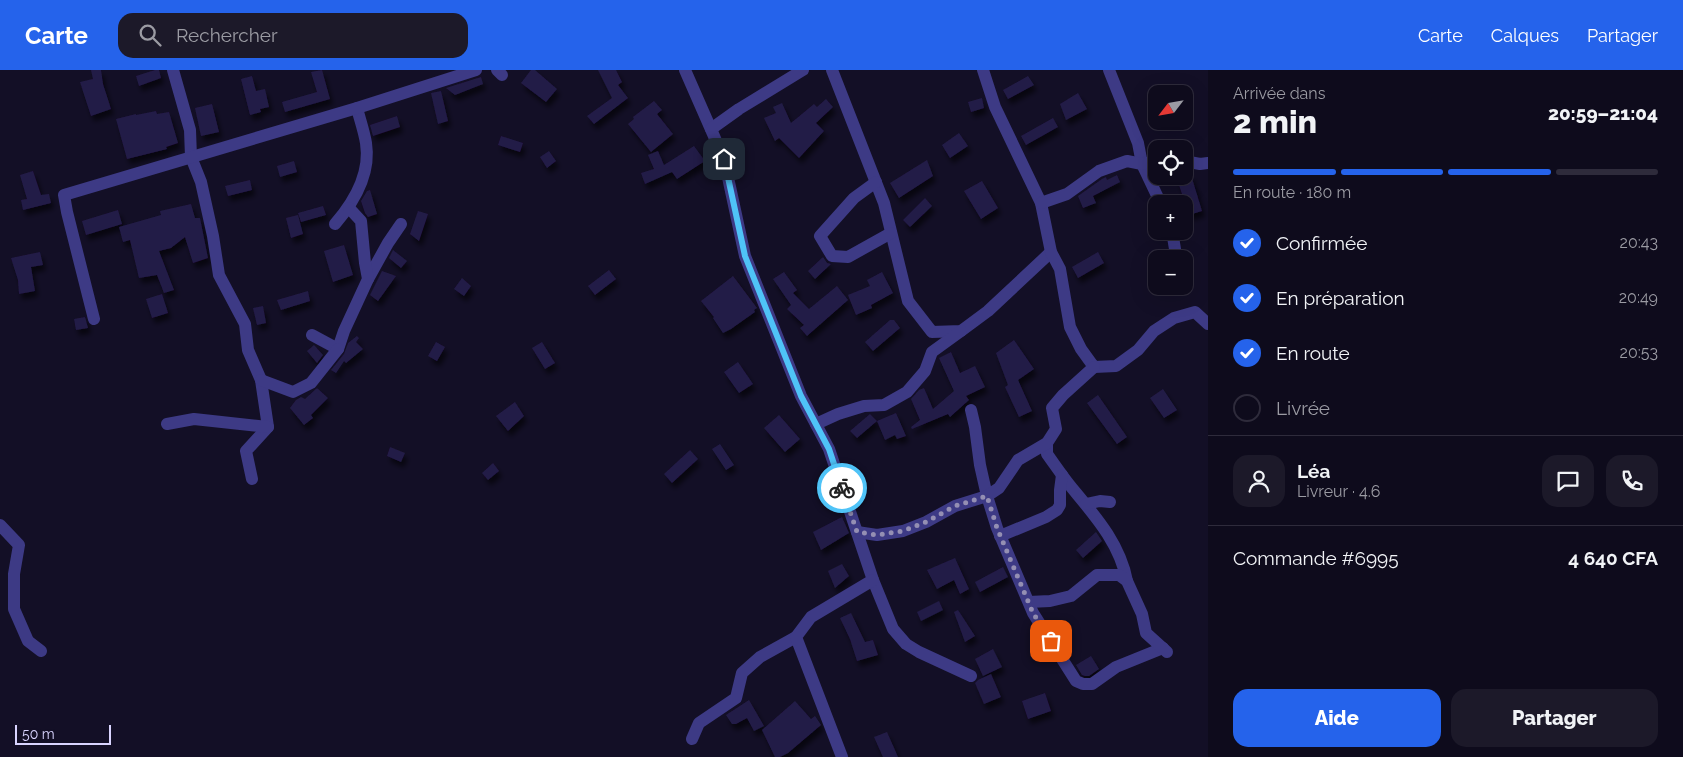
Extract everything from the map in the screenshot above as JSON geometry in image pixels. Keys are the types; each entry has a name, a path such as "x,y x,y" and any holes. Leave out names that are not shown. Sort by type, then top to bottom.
{"street":[{"path":"173,70 190,130 192,157 201,182 213,236 219,275 245,324 248,350 260,380 268,427"},
{"path":"94,319 66,212 64,195 358,108 476,70"},
{"path":"685,70 724,159 745,256 801,396 829,449 873,580 892,629 906,644 918,652 971,676"},
{"path":"711,129 739,109 803,70"},
{"path":"816,424 838,414 864,406 884,405 907,392 925,371 932,352 932,332 908,301 884,203 832,70"},
{"path":"983,70 995,107 1041,203 1051,252 1060,269 1070,327 1081,349 1094,367"},
{"path":"1109,70 1138,143 1142,164 1157,195"},
{"path":"335,224 349,208 364,177 366,144 358,108"},
{"path":"1041,203 1067,194 1099,171 1127,161 1142,164 1148,163"},
{"path":"1193,163 1208,163"},
{"path":"876,182 854,198 820,236 832,256 848,257 891,233"},
{"path":"349,208 361,221 368,279"},
{"path":"260,380 293,392 311,382 338,349 344,330 368,279 401,224"},
{"path":"932,352 988,311 1051,252"},
{"path":"857,532 877,535 903,531 926,522 955,506 987,496 999,488 1018,460 1047,443 1056,429 1052,408 1094,367 1116,366 1138,350 1154,331 1174,318 1195,312 1208,324"},
{"path":"932,332 961,331"},
{"path":"312,335 338,349"},
{"path":"971,410 987,496 1000,536 1033,613 1076,681 1083,684 1092,684 1116,667 1165,651 1146,633 1142,614 1127,582 1112,540 1047,454 1047,443"},
{"path":"167,424 194,419 268,427"},
{"path":"252,479 246,451 268,427"},
{"path":"1000,536 1046,517 1057,510 1060,504 1062,475"},
{"path":"1086,504 1100,501 1110,502"},
{"path":"0,525 19,545 14,574 14,609 28,641 40,651"},
{"path":"1029,602 1050,602 1071,596 1097,575 1119,575 1127,582"},
{"path":"692,739 699,723 736,698 742,673 760,657 796,637 812,617 873,580"},
{"path":"796,637 842,757"}],"building":[{"path":"91,70 101,70 103,84 111,109 91,116 80,82 93,79"},
{"path":"159,70 161,78 139,86 136,76"},
{"path":"322,70 330,99 285,112 282,102 317,92 311,72"},
{"path":"531,70 535,70 557,89 546,102 521,83"},
{"path":"598,70 616,70 622,82 618,85 628,98 594,124 587,116 612,98"},
{"path":"252,76 256,91 265,89 269,107 260,109 261,112 250,115 241,79"},
{"path":"1028,76 1034,85 1008,99 1003,90"},
{"path":"481,77 483,84 455,95 446,88"},
{"path":"441,91 448,121 438,124 431,93"},
{"path":"1078,93 1087,109 1066,120 1060,104"},
{"path":"982,98 984,108 971,112 968,102"},
{"path":"826,99 833,107 816,123 824,131 799,158 779,138 775,141 764,118 776,113 773,107 782,103 791,123 814,104 817,107"},
{"path":"654,101 662,110 657,114 673,134 651,152 628,124 634,119 633,117"},
{"path":"212,104 219,132 201,136 195,108"},
{"path":"156,111 157,114 169,112 178,143 166,147 167,149 127,159 116,119"},
{"path":"397,116 400,127 373,136 370,125"},
{"path":"1053,118 1058,127 1026,145 1021,136"},
{"path":"959,133 968,146 950,158 942,145"},
{"path":"501,136 523,143 520,152 498,145"},
{"path":"694,146 705,161 677,179 672,172 645,184 641,173 654,169 648,155 658,151 664,165"},
{"path":"549,151 556,161 547,168 540,157"},
{"path":"927,160 933,176 899,198 890,183"},
{"path":"294,161 297,172 280,177 277,166"},
{"path":"33,171 41,195 49,194 51,203 23,210 21,200 27,199 20,175"},
{"path":"1117,175 1120,182 1093,196 1096,203 1083,208 1078,196 1102,179 1106,177 1107,180"},
{"path":"250,180 252,190 228,196 225,186"},
{"path":"982,181 998,208 981,219 964,191"},
{"path":"1193,182 1202,211 1193,214 1193,195 1182,195 1179,185 1193,185"},
{"path":"370,190 377,214 368,217 361,201 367,191"},
{"path":"925,198 932,206 910,227 903,220"},
{"path":"191,204 195,218 200,218 208,258 193,263 185,237 171,248 159,251 174,290 164,293 157,275 139,278 130,240 123,242 119,227 161,215 160,211"},
{"path":"323,206 326,215 301,222 298,213"},
{"path":"118,210 122,224 86,235 82,221"},
{"path":"418,211 428,214 419,241 410,234"},
{"path":"298,215 303,234 291,238 286,218"},
{"path":"344,245 353,275 333,282 324,251"},
{"path":"393,250 407,261 401,268 389,258"},
{"path":"40,252 43,265 31,267 35,291 19,294 18,280 11,258"},
{"path":"1098,252 1104,263 1078,278 1072,267"},
{"path":"823,257 827,263 831,264 815,279 808,271"},
{"path":"609,270 616,279 595,295 588,286"},
{"path":"382,271 396,276 378,301 370,295"},
{"path":"784,272 797,290 793,293 809,309 837,286 848,300 807,336 800,328 804,325 787,309 791,305 773,279"},
{"path":"882,272 893,293 871,305 872,308 856,315 848,295 870,286 867,280"},
{"path":"733,276 757,308 754,310 755,312 723,333 714,317 701,301"},
{"path":"462,278 471,286 464,296 454,289"},
{"path":"308,291 310,301 281,310 277,300"},
{"path":"162,294 168,313 152,318 146,299"},
{"path":"263,306 266,323 257,325 253,308"},
{"path":"85,317 88,328 76,330 74,319"},
{"path":"890,320 894,320 900,328 873,351 865,342"},
{"path":"357,336 359,338 356,342 363,349 346,363 344,361 336,373 331,370 344,354 348,343"},
{"path":"1014,340 1034,369 1018,380 1032,411 1019,417 1005,387 1008,385 996,353"},
{"path":"436,342 445,347 437,361 428,356"},
{"path":"542,342 555,363 545,369 532,348"},
{"path":"314,345 323,355 317,363 307,351"},
{"path":"951,352 960,373 975,366 985,387 966,396 969,400 950,417 948,414 912,429 911,427 920,420 911,399 919,390 924,388 933,409 954,391 939,358"},
{"path":"738,362 753,384 739,393 724,372"},
{"path":"317,388 328,398 311,415 313,418 304,425 290,408 296,400 301,397 305,399"},
{"path":"1163,389 1177,410 1164,418 1150,398"},
{"path":"1098,395 1127,437 1117,444 1087,403"},
{"path":"515,402 524,416 508,431 496,416"},
{"path":"896,413 906,436 897,439 895,435 885,440 877,421"},
{"path":"870,414 877,421 857,438 850,431"},
{"path":"779,415 800,439 785,452 764,428"},
{"path":"720,444 734,465 726,470 712,449"},
{"path":"390,447 405,453 401,462 387,456"},
{"path":"690,450 698,459 672,483 664,474"},
{"path":"493,463 499,471 488,480 482,473"},
{"path":"842,517 849,533 821,550 813,532"},
{"path":"1096,532 1102,541 1083,558 1076,550"},
{"path":"955,558 969,589 960,594 954,580 937,589 927,570"},
{"path":"842,564 849,576 835,588 828,571"},
{"path":"1003,567 1008,577 980,592 975,582"},
{"path":"939,601 943,610 921,621 917,612"},
{"path":"958,610 975,636 965,642 954,612"},
{"path":"851,613 865,642 873,640 878,655 857,661 850,639 840,618"},
{"path":"993,649 1002,667 983,676 975,659"},
{"path":"1091,656 1099,669 1089,676 1082,675 1076,665"},
{"path":"991,674 1001,697 984,704 975,683"},
{"path":"1045,693 1051,711 1028,719 1022,701"},
{"path":"749,700 764,726 754,731 747,718 732,724 726,715"},
{"path":"795,701 811,719 815,716 821,725 788,753 775,757 762,730"},
{"path":"887,732 898,757 883,757 874,737"}],"way so far":[{"path":"842,488 857,532 877,535 903,531 926,522 955,506 987,496 997,528 1033,613 1051,641"}],"route":[{"path":"724,159 745,256 801,396 829,449 842,488"}]}
